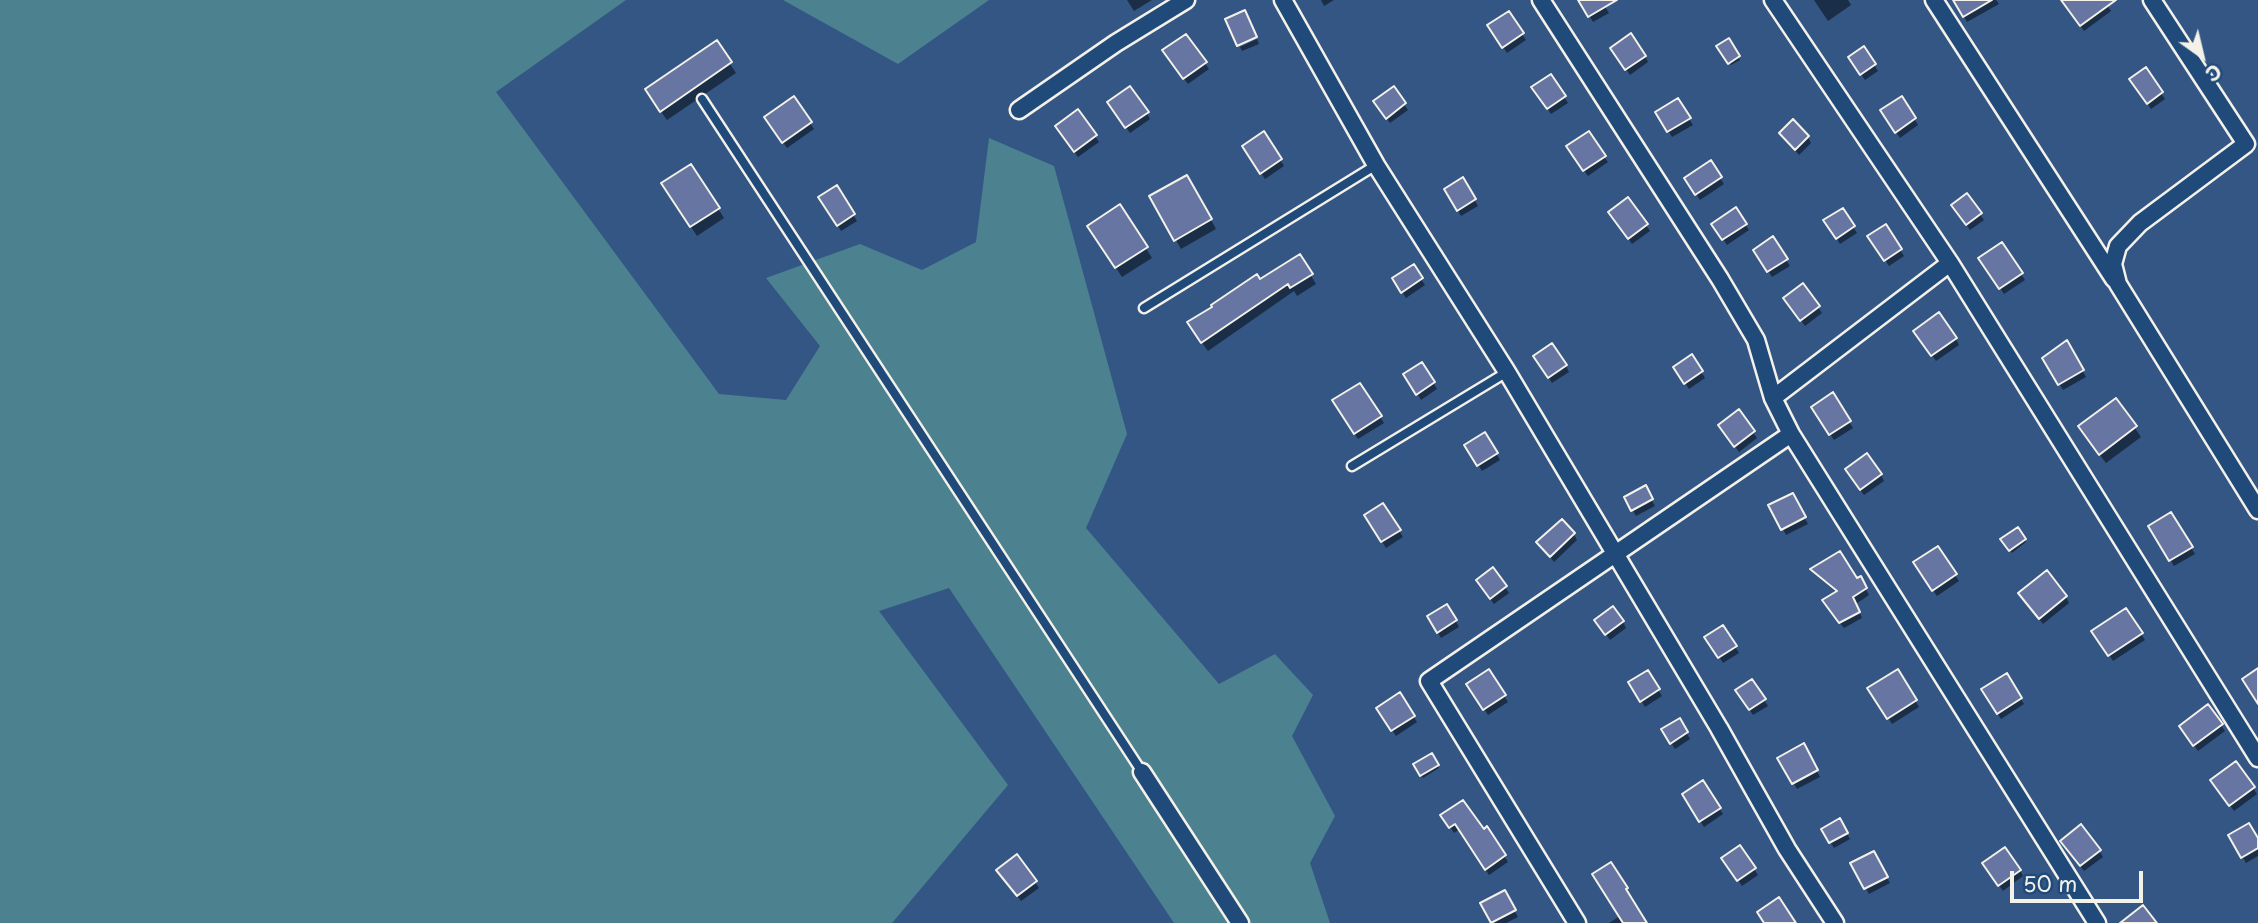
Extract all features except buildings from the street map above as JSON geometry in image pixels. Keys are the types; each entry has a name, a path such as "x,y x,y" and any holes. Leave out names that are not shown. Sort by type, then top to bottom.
{"street":[{"path":"1019,110 1116,43 1186,0"},
{"path":"1283,0 1376,165 1507,372 1719,728 1787,849 1835,923"},
{"path":"1541,0 1720,279 1756,340 1773,398 1791,434 2097,923"},
{"path":"1773,0 1950,263 2258,758"},
{"path":"1934,0 2118,284 2258,510"},
{"path":"2118,284 2113,264 2118,246 2140,223 2252,141 2152,0"},
{"path":"1773,398 1950,263"},
{"path":"1577,923 1429,681 1791,434"},
{"path":"1142,772 1240,923"}],"lane":[{"path":"702,99 1142,772"},
{"path":"1144,308 1376,165"},
{"path":"1352,466 1507,372"}],"green space":[{"path":"0,0 626,0 496,92 719,394 786,400 820,346 766,278 860,244 922,270 976,242 989,138 1054,166 1127,434 1086,528 1219,684 1275,654 1313,695 1292,736 1335,816 1310,863 1330,923 1174,923 949,588 879,611 1008,785 892,923 0,923"},
{"path":"783,0 989,0 898,64"}]}
